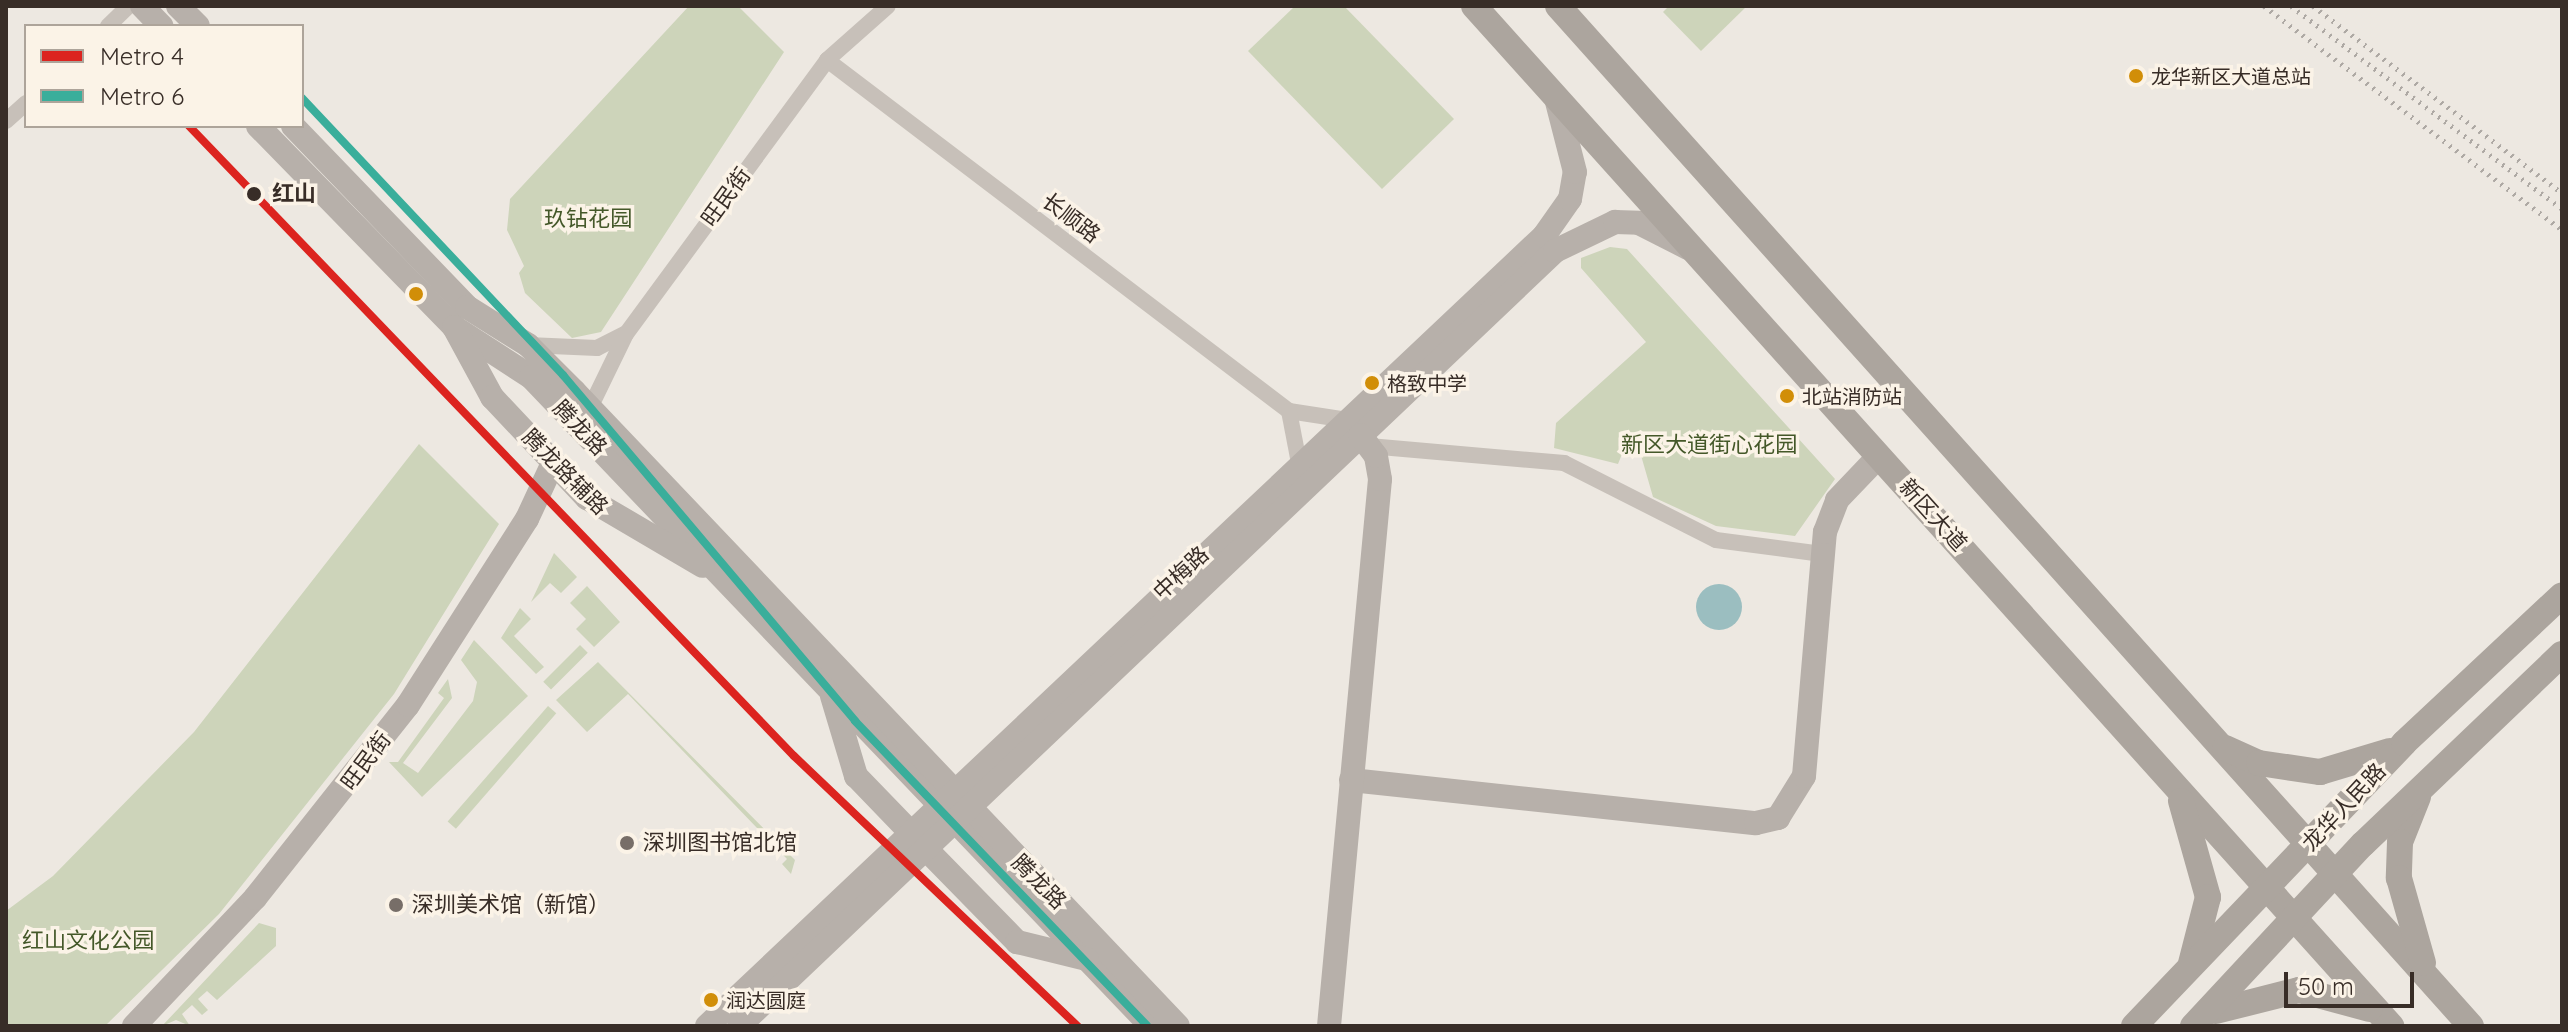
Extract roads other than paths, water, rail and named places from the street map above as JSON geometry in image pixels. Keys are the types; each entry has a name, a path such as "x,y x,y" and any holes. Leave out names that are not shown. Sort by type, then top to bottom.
{"main road":[{"path":"142,6 159,24"},
{"path":"178,6 196,24"},
{"name":"新区大道","path":"1474,6 2387,1022"},
{"path":"1558,6 2471,1026"},
{"name":"中梅路","path":"739,1026 918,840 1299,463 1359,433 1563,212 1575,156 1550,90"},
{"name":"腾龙路","path":"260,128 454,327 531,377 831,694 952,807"},
{"name":"腾龙路","path":"295,128 467,307 528,345 590,408 952,807 1086,949 1151,1026"},
{"name":"中梅路","path":"952,807 1359,433 1579,236 1615,222 1639,223 1697,253"},
{"name":"腾龙路辅路","path":"454,327 479,379 553,463 602,512 717,573"},
{"path":"1329,1026 1380,479 1359,433"},
{"path":"1351,780 1756,823 1778,818 1804,776 1822,554 1837,500 1879,456"},
{"name":"旺民街","path":"134,1026 255,898 408,705 527,519 553,463"},
{"name":"龙华人民路","path":"2134,1026 2269,890 2404,743 2562,595"},
{"name":"龙华人民路","path":"2196,1023 2430,777 2562,654"},
{"path":"831,694 856,776 1017,942 1086,949"},
{"path":"2211,739 2259,763 2320,772 2404,743"},
{"path":"2430,777 2405,824 2399,878 2410,931 2439,990"},
{"path":"2168,778 2201,856 2208,901 2196,955 2176,986"},
{"name":"中梅路","path":"707,1026 918,840"},
{"name":"腾龙路","path":"1086,949 1178,1026"},
{"path":"2196,1023 2246,999 2299,990 2348,998 2387,1022"}],"street":[{"path":"110,24 129,6"},
{"name":"旺民街","path":"590,408 626,334 827,60 888,6"},
{"name":"长顺路","path":"827,60 1289,411"},
{"path":"6,121 24,105"},
{"path":"528,345 597,348 626,334"},
{"path":"1299,463 1289,411 1359,433 1564,463 1716,540 1822,554"}],"water":[{"path":"1719,584 1735,591 1742,607 1735,623 1719,630 1703,623 1696,607 1703,591"}],"railway":[{"path":"2264,6 2562,230"},
{"path":"2291,6 2562,209"},
{"path":"2313,6 2562,193"}],"metro line":[{"name":"6","path":"304,100 563,375 855,721 1147,1026"},
{"name":"4","path":"191,128 794,756 1078,1026"}],"place":[{"name":"龙华新区大道总站","path":"2136,76"},
{"name":"红山","path":"254,194"},
{"name":"格致中学","path":"1372,383"},
{"name":"北站消防站","path":"1787,396"},
{"name":"深圳图书馆北馆","path":"627,843"},
{"name":"深圳美术馆（新馆）","path":"396,905"},
{"name":"润达圆庭","path":"711,1000"}],"park label":[{"name":"玖钻花园","path":"588,219"},
{"name":"新区大道街心花园","path":"1709,445"},
{"name":"红山文化公园","path":"88,941"}]}
